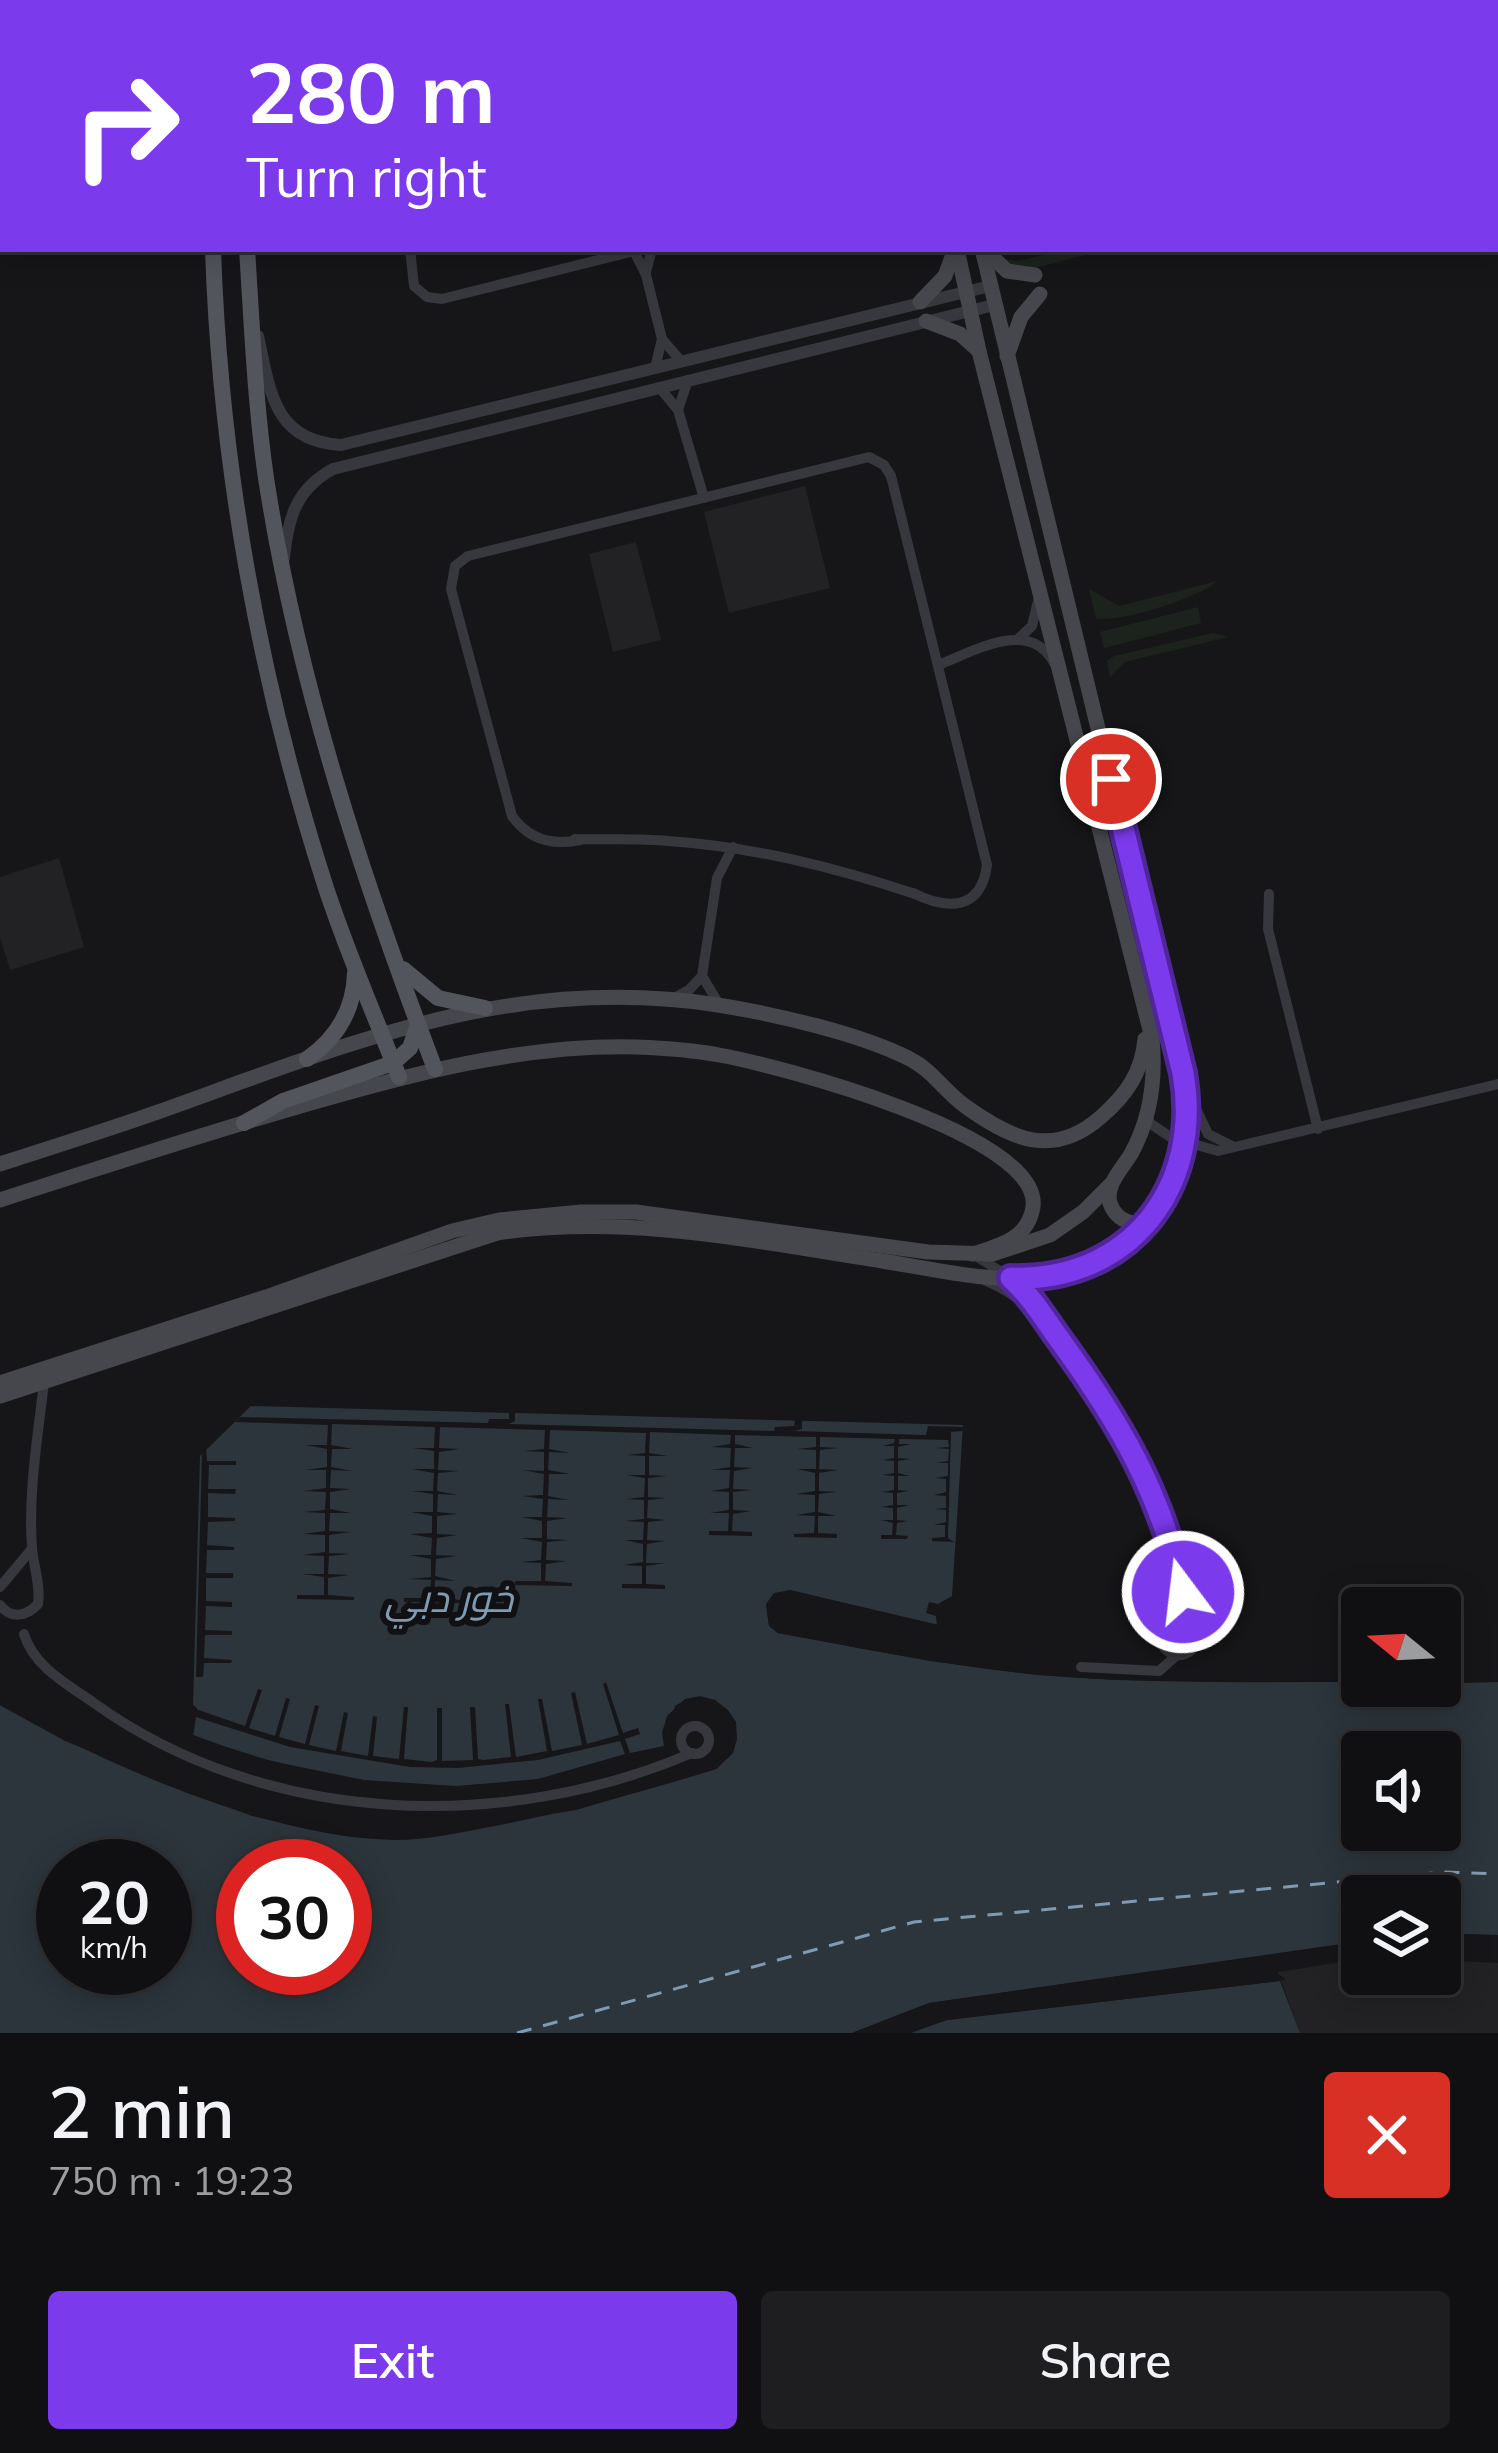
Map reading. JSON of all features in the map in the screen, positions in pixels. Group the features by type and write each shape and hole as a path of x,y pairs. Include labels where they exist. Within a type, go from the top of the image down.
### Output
{"main road":[{"path":"213,252 224,404 252,591 304,815 396,1070"},
{"path":"247,252 260,435 315,705 356,847 435,1069"},
{"path":"920,302 945,276 955,252"},
{"path":"0,1396 452,1231 515,1218 636,1212 973,1254 1013,1250 1050,1234 1083,1212 1113,1182 1146,1116 1154,1060 1146,1012 957,252"},
{"path":"0,1383 40,1379 469,1240 511,1231 582,1225 663,1228 1011,1278 1042,1277 1084,1267 1120,1248 1151,1218 1171,1186 1184,1143 1183,1073 984,252"},
{"path":"986,252 1007,271 1035,274"},
{"path":"1007,359 1021,317 1040,293"},
{"path":"926,321 960,334 979,351"},
{"path":"396,960 412,980 438,998 485,1008"},
{"path":"307,1059 328,1042 344,1019 355,966"},
{"path":"0,1164 418,1023 485,1008 588,995 671,999 803,1024 909,1059 930,1072 964,1106 1020,1138 1063,1141 1084,1130 1128,1090 1144,1056 1146,1012"},
{"path":"396,1070 418,1023"},
{"path":"0,1200 244,1123 283,1101 396,1070 593,1048 676,1049 773,1067 869,1096 1005,1159 1024,1174 1033,1197 1029,1222 1012,1240 973,1254"},
{"path":"1113,1182 1109,1199 1118,1216 1134,1223 1151,1218"}],"street":[{"path":"410,252 414,286 427,297 442,299 630,252"},
{"path":"639,252 662,339 681,361"},
{"path":"646,275 651,252"},
{"path":"250,296 268,385 279,413 300,434 326,444 355,443 990,286"},
{"path":"284,559 294,504 333,469 994,304"},
{"path":"655,368 662,339"},
{"path":"678,410 688,380"},
{"path":"659,387 678,410 704,498"},
{"path":"847,464 874,464 892,487 987,865 984,881 974,895 950,905 818,864 669,841 580,840 536,832 522,822 508,800 450,580 455,566 468,556 704,498 847,464"},
{"path":"688,502 694,474"},
{"path":"938,665 962,653 1019,638 1032,626 1039,609 1032,557"},
{"path":"1019,638 1036,642 1049,653 1067,694"},
{"path":"932,645 962,653"},
{"path":"716,846 717,878 702,976 721,1006"},
{"path":"717,878 734,848"},
{"path":"1269,894 1268,929 1318,1129"},
{"path":"671,999 702,976"},
{"path":"1183,1073 1208,1134 1241,1148"},
{"path":"1146,1116 1162,1132 1184,1143 1218,1151 1498,1084"},
{"path":"973,1254 1011,1278 1033,1299 1096,1388 1139,1462 1200,1636 1190,1653 1176,1656 1162,1648"},
{"path":"948,1270 1014,1295 1061,1342"},
{"path":"24,1634 40,1592 32,1550 40,1379"},
{"path":"0,1587 32,1550"},
{"path":"1139,1670 1158,1659 1160,1628 1183,1592"},
{"path":"0,1605 16,1615 39,1662 138,1732 226,1771 348,1802 435,1807 567,1793 640,1774 692,1753 707,1746 704,1730 687,1728 669,1760"},
{"path":"16,1615 31,1612"},
{"path":"1081,1667 1166,1670 1176,1656"},
{"path":"681,1742 692,1753"}],"shaded area":[{"path":"992,252 1017,261 1057,252 1097,252 1027,270 1019,270"},
{"path":"805,486 830,588 729,613 704,512"},
{"path":"636,542 661,640 613,652 589,554"},
{"path":"1217,581 1178,601 1107,619 1096,618 1089,589 1119,606"},
{"path":"1198,607 1201,623 1104,648 1100,632"},
{"path":"1213,633 1228,637 1125,662 1110,677 1107,661 1114,656"},
{"path":"59,858 84,947 10,970 0,937 0,877"},
{"path":"1461,1961 1498,1963 1498,2033 1300,2033 1278,1972 1341,1962 1341,1995 1461,1995"}],"water":[{"name":"خور دبي","path":"251,1406 963,1425 952,1596 938,1604 929,1602 926,1613 936,1616 939,1625 790,1590 766,1604 769,1626 778,1633 876,1651 1041,1675 1341,1682 1341,1707 1461,1707 1461,1683 1498,1682 1498,1935 1461,1934 1461,1875 1341,1875 1341,1944 929,2003 852,2033 0,2033 0,1705 139,1774 244,1813 347,1836 395,1840 523,1820 716,1769 733,1753 736,1722 708,1699 693,1698 675,1706 665,1746 539,1779 495,1785 407,1785 276,1762 193,1735 197,1708 193,1705 200,1456"},
{"path":"1280,1981 1300,2033 911,2033 947,2020"}],"pier":[{"path":"509,1413 515,1413 515,1421 509,1424 774,1431 802,1420 802,1429 794,1431 926,1435 928,1426 963,1427 963,1431 951,1432 948,1538 954,1542 932,1541 945,1537 945,1525 934,1525 946,1522 946,1510 935,1509 946,1508 946,1496 934,1495 946,1492 946,1479 935,1478 948,1476 948,1463 936,1463 948,1461 949,1449 936,1448 949,1447 948,1440 899,1439 899,1444 911,1444 898,1447 898,1458 910,1459 898,1461 898,1473 910,1476 898,1476 898,1490 909,1491 897,1493 897,1505 909,1505 897,1508 897,1520 908,1521 897,1523 896,1535 908,1536 881,1539 881,1535 892,1535 893,1523 881,1520 893,1520 893,1508 881,1507 893,1505 893,1493 882,1492 894,1490 894,1476 882,1475 894,1473 894,1461 883,1460 894,1458 894,1446 883,1446 895,1439 820,1437 820,1447 838,1448 820,1450 819,1469 838,1470 819,1473 819,1491 837,1492 819,1494 818,1512 837,1516 818,1516 818,1533 837,1534 837,1538 794,1537 814,1533 815,1516 796,1515 815,1512 815,1495 796,1494 815,1491 815,1473 797,1469 816,1469 816,1450 797,1449 816,1447 816,1437 735,1435 735,1444 753,1448 735,1448 734,1467 752,1468 734,1471 733,1489 752,1490 733,1492 733,1510 751,1511 733,1514 732,1531 752,1532 752,1536 709,1535 709,1531 728,1531 729,1513 710,1513 729,1510 729,1492 711,1491 729,1488 730,1470 711,1470 730,1467 731,1448 712,1447 730,1444 731,1435 650,1432 649,1453 668,1456 649,1456 649,1475 667,1476 648,1478 648,1497 666,1498 648,1500 647,1518 666,1520 648,1522 647,1540 665,1541 647,1544 646,1563 665,1563 646,1566 646,1584 665,1585 665,1589 622,1588 622,1584 642,1584 642,1566 624,1565 643,1562 643,1544 625,1540 643,1540 644,1522 625,1521 644,1519 644,1500 626,1499 644,1497 645,1478 626,1475 645,1475 645,1456 627,1455 645,1453 646,1433 550,1430 549,1449 570,1453 549,1452 548,1470 570,1474 549,1474 548,1496 569,1500 548,1499 547,1517 568,1518 547,1521 547,1539 568,1540 547,1542 546,1560 567,1561 546,1564 545,1581 572,1586 515,1585 515,1581 541,1581 541,1563 520,1562 541,1560 542,1542 521,1538 542,1538 542,1521 522,1517 542,1517 543,1499 522,1496 543,1495 544,1474 523,1470 544,1471 544,1452 524,1451 544,1449 545,1430 440,1427 439,1448 460,1449 439,1452 438,1470 459,1471 438,1473 437,1491 458,1495 438,1494 437,1512 458,1514 437,1516 437,1534 457,1535 437,1538 436,1555 457,1556 436,1559 435,1576 456,1581 435,1580 435,1598 461,1600 404,1602 404,1598 430,1598 431,1580 409,1579 431,1577 431,1559 410,1555 431,1555 432,1538 410,1534 432,1533 432,1516 411,1512 433,1512 433,1494 412,1491 433,1491 434,1473 412,1469 434,1469 434,1451 413,1448 434,1448 435,1427 332,1424 331,1445 353,1449 332,1449 331,1467 352,1471 331,1470 330,1488 351,1489 330,1492 330,1509 351,1513 330,1513 329,1531 350,1532 329,1535 329,1553 350,1554 329,1556 328,1574 349,1575 328,1578 328,1595 354,1600 297,1599 297,1595 324,1595 324,1577 302,1574 324,1574 324,1556 303,1555 325,1552 325,1535 303,1534 325,1531 325,1513 304,1512 325,1510 326,1492 304,1491 326,1488 326,1470 305,1470 327,1467 327,1449 306,1445 327,1445 328,1425 235,1422 240,1417 488,1423 489,1419 509,1419"},
{"path":"206,1449 207,1461 236,1461 236,1465 209,1465 208,1489 236,1489 235,1494 208,1493 208,1517 235,1521 208,1522 207,1545 234,1550 207,1550 206,1573 233,1573 233,1578 206,1578 206,1601 232,1602 232,1607 206,1606 205,1630 232,1631 232,1635 205,1635 204,1658 232,1660 204,1663 203,1677 196,1677 202,1454"},
{"path":"790,1590 937,1627 936,1616 944,1618 945,1626 936,1632 790,1596 772,1606 774,1622 781,1627 956,1661 1146,1679 1341,1676 1341,1682 1114,1680 1037,1675 930,1661 778,1633 769,1626 766,1604 774,1593"},
{"path":"606,1682 623,1733 638,1728 640,1734 625,1739 630,1753 664,1746 667,1716 685,1699 700,1696 715,1700 736,1722 733,1753 716,1769 576,1810 396,1840 323,1832 252,1816 65,1741 0,1705 2,1700 67,1736 253,1810 323,1826 396,1834 574,1804 713,1764 728,1750 730,1724 712,1705 688,1704 673,1719 668,1733 671,1748 663,1753 536,1784 423,1790 331,1781 251,1762 191,1739 187,1706 245,1726 258,1689 262,1690 249,1728 275,1736 286,1698 290,1699 279,1737 305,1744 315,1705 319,1706 309,1745 336,1751 344,1712 348,1713 341,1751 368,1756 373,1716 377,1717 373,1756 399,1759 404,1707 408,1707 404,1759 432,1762 437,1760 437,1708 442,1708 442,1761 473,1760 470,1707 475,1707 478,1759 484,1760 511,1757 505,1704 509,1704 516,1757 547,1751 538,1699 542,1699 552,1751 582,1745 571,1693 575,1692 587,1744 619,1735","holes":["196,1717 290,1747 410,1767 458,1768 538,1760 620,1741 625,1754 538,1779 456,1786 364,1780 252,1757 193,1735"]},
{"path":"1341,1945 1341,1950 930,2009 869,2033 852,2033 929,2003"},
{"path":"1280,1975 1286,1980 947,2020 905,2033 946,2014"}],"ferry route":[{"path":"517,2033 914,1922 1444,1872 1498,1874"}],"route":[{"path":"1111,779 1183,1073 1184,1143 1165,1198 1130,1240 1072,1272 1011,1278 1039,1307 1126,1436 1161,1514 1183,1592"}]}
